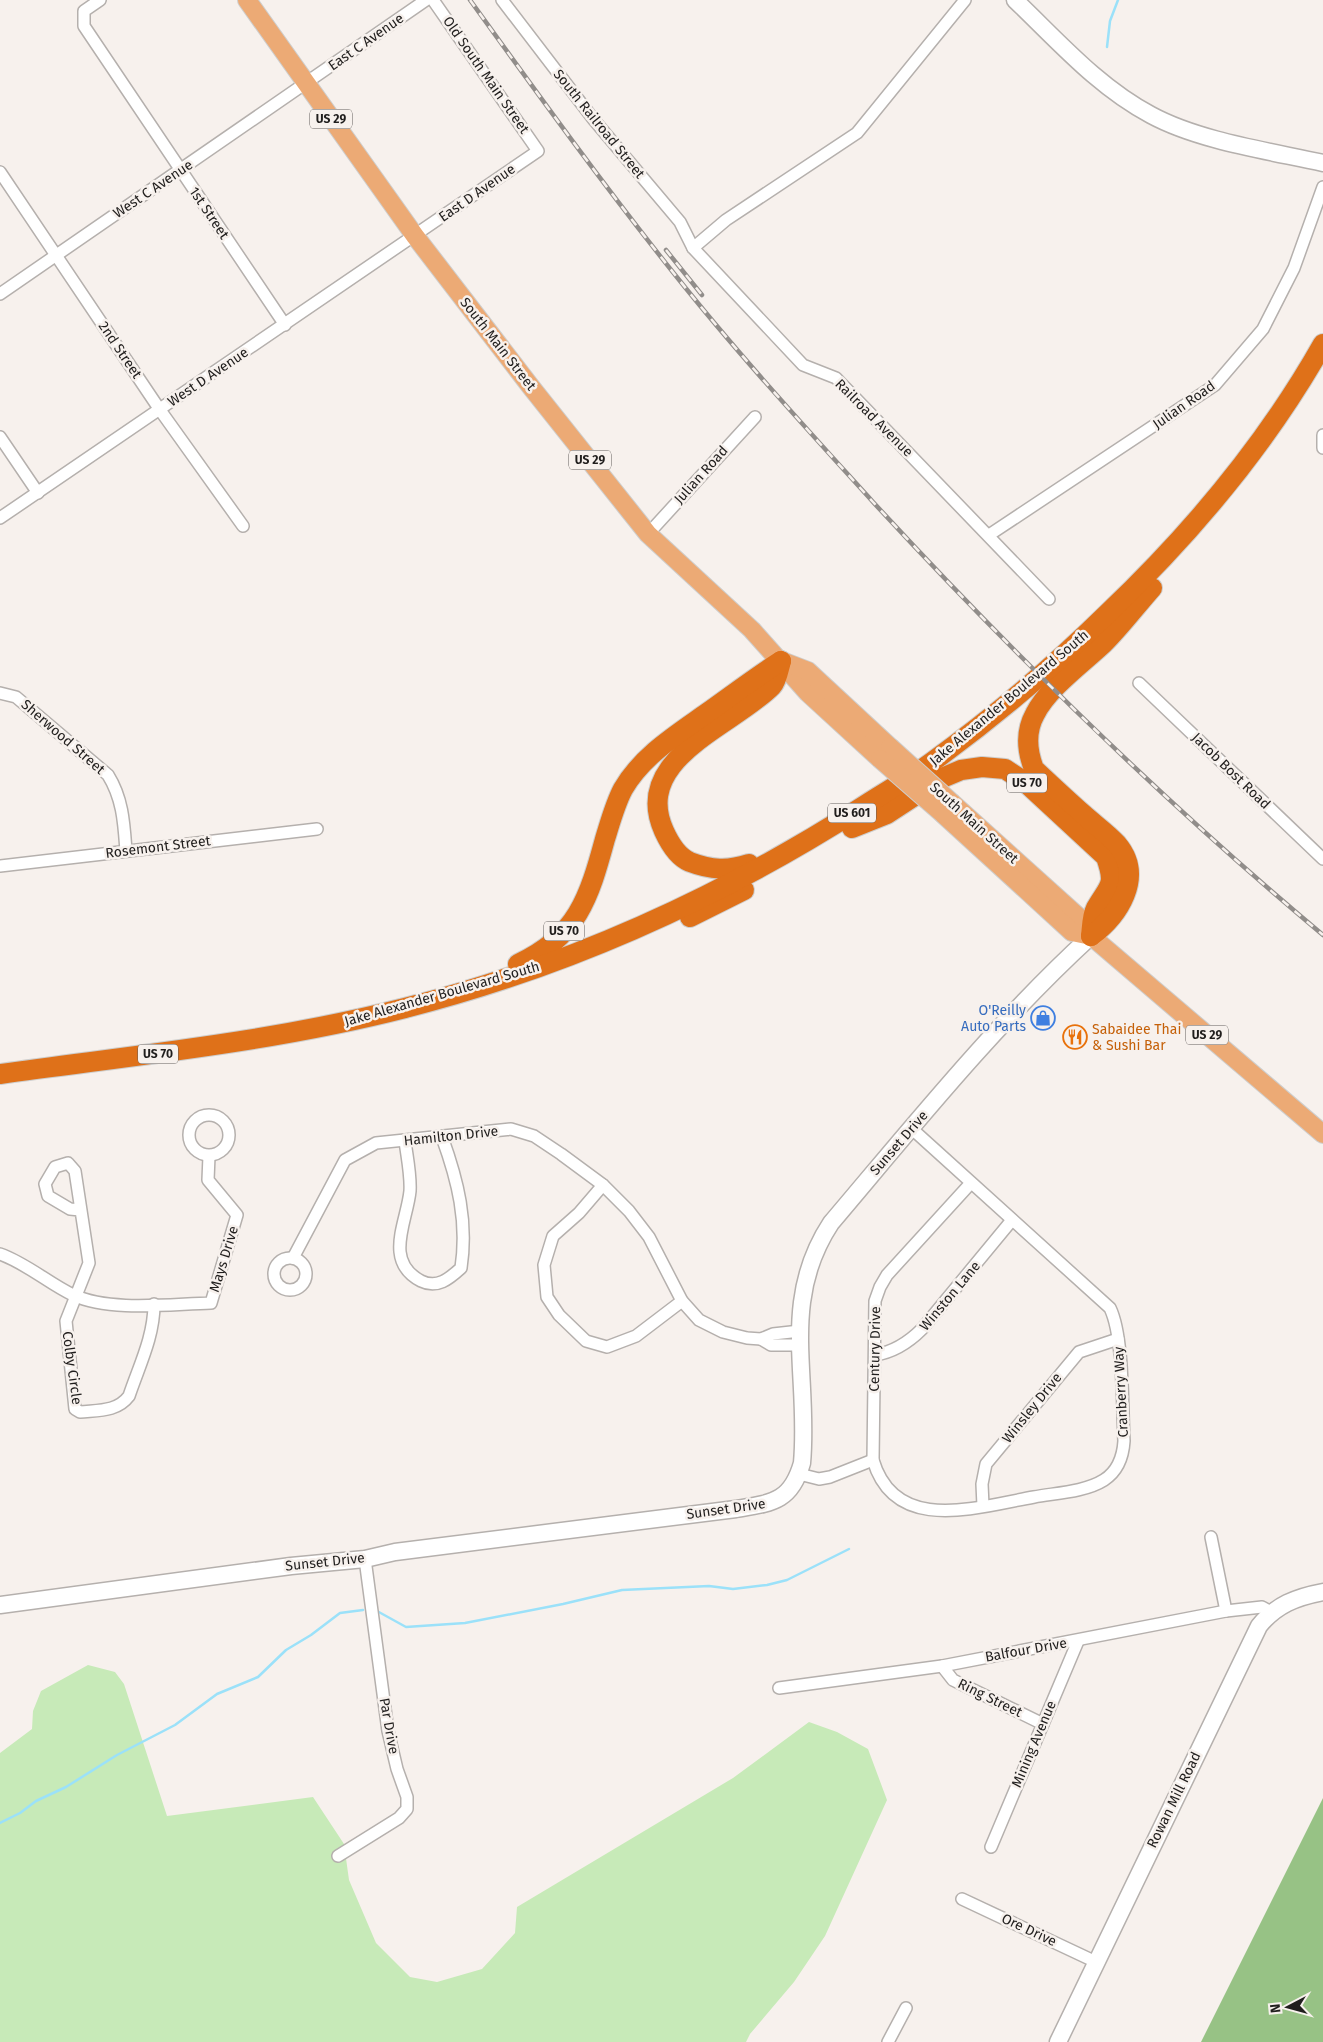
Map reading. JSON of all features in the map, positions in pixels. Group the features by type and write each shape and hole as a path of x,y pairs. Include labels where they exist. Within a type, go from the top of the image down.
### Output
{"highway":[{"name":"Jake Alexander Boulevard South","path":"849,823 931,764 1000,709 1072,649 1136,586 1200,519 1241,467 1279,415 1323,344"},
{"name":"Jake Alexander Boulevard South","path":"227,1044 336,1025 408,1008 546,964 676,910 784,854 849,823 985,736 1103,636 1190,549 1242,488 1295,414 1323,369"},
{"path":"1091,936 1106,925 1124,900 1127,888 1126,865 1118,845 1034,769 1028,754 1028,733 1034,715 1042,702 1106,641 1152,588"},
{"path":"782,661 773,685 672,761 662,781 656,803 660,823 668,842 685,860 704,867 726,870 748,865 849,823"},
{"name":"US 70","path":"0,1074 227,1044 267,1032 355,1013 420,996 502,972 550,946 580,911 593,883 608,829 623,790 638,769 657,749 782,661"},
{"name":"US 70","path":"0,1087 280,1049 362,1032 429,1015 510,990 602,956 718,904 849,823 886,814 942,778 961,770 982,767 1005,769 1025,782 1106,857 1111,872 1110,889 1095,910 1091,936"}],"main road":[{"name":"South Main Street","path":"247,0 415,236 531,387 648,534 752,630 782,661 808,671 885,753 948,809 1083,921 1091,936 1323,1134"}],"street":[{"name":"1st Street","path":"100,0 84,11 84,26 285,325"},
{"name":"East C Avenue","path":"306,84 426,0"},
{"name":"Old South Main Street","path":"433,0 538,151"},
{"name":"South Railroad Street","path":"502,0 594,120 680,222 693,248"},
{"path":"693,248 726,220 857,133 965,0"},
{"path":"1015,0 1103,84 1151,115 1201,134 1323,163"},
{"name":"West C Avenue","path":"0,294 306,84"},
{"name":"East D Avenue","path":"415,236 538,151"},
{"name":"2nd Street","path":"0,172 160,410 243,526"},
{"name":"Julian Road","path":"989,535 1215,385 1262,329 1294,268 1323,187"},
{"name":"West D Avenue","path":"0,518 415,236"},
{"name":"Railroad Avenue","path":"693,248 803,365 836,378 1049,599"},
{"name":"Julian Road","path":"648,534 755,417"},
{"path":"1323,436 1323,448"},
{"path":"0,437 38,493"},
{"name":"Jacob Bost Road","path":"1139,683 1323,859"},
{"name":"Sherwood Street","path":"0,693 16,697 108,776 117,789 122,805 126,851"},
{"name":"Rosemont Street","path":"0,866 317,829"},
{"name":"Sunset Drive","path":"0,1605 282,1567 365,1559 395,1552 765,1504 785,1494 799,1474 803,1443 800,1338 803,1289 812,1257 820,1240 831,1223 911,1128 1056,968 1091,936"},
{"name":"Cranberry Way","path":"873,1460 880,1480 892,1494 910,1505 932,1510 983,1506 1088,1486 1104,1480 1116,1468 1123,1452 1118,1339 1116,1320 1110,1308 1060,1261 970,1184 911,1128"},
{"name":"Hamilton Drive","path":"293,1258 345,1160 376,1144 511,1129 534,1136 603,1185 634,1216 649,1237 682,1301 699,1320 735,1335 761,1339 773,1334 800,1338"},
{"path":"405,1141 410,1190 399,1238 402,1259 410,1275 427,1284 445,1282 461,1268 464,1245 462,1202 442,1137"},
{"name":"Mays Drive","path":"154,1304 210,1303 238,1215 208,1180 209,1156"},
{"name":"Century Drive","path":"873,1460 875,1301 887,1275 970,1184"},
{"path":"603,1185 579,1213 553,1236 544,1265 547,1297 559,1315 586,1341 607,1346 636,1336 682,1301"},
{"path":"76,1296 89,1263 80,1210"},
{"name":"Winston Lane","path":"875,1355 886,1353 909,1342 922,1330 1012,1220"},
{"path":"0,1254 19,1262 45,1280 76,1296 112,1304 154,1304"},
{"name":"Colby Circle","path":"76,1296 66,1321 76,1408 80,1412 116,1408 128,1396 150,1339 154,1319 154,1304"},
{"name":"Winsley Drive","path":"983,1506 982,1484 986,1464 1079,1352 1118,1339"},
{"path":"799,1474 819,1479 830,1477 873,1460"},
{"path":"1211,1536 1226,1611"},
{"name":"Par Drive","path":"338,1856 399,1818 406,1810 407,1797 396,1769 388,1731 365,1559"},
{"name":"Rowan Mill Road","path":"1058,2042 1253,1637 1271,1612 1296,1599 1323,1592"},
{"name":"Balfour Drive","path":"779,1688 942,1666 1226,1611 1262,1608 1271,1612"},
{"name":"Mining Avenue","path":"991,1847 1078,1641"},
{"name":"Ring Street","path":"942,1666 953,1680 1043,1724"},
{"name":"Ore Drive","path":"962,1899 1096,1962"},
{"path":"888,2042 906,2008"}],"green space":[{"path":"88,1665 115,1672 124,1684 167,1816 313,1797 344,1844 349,1880 376,1943 410,1977 437,1982 482,1969 515,1933 517,1907 733,1778 809,1722 837,1732 868,1749 887,1800 825,1936 794,1982 750,2034 746,2042 0,2042 0,1753 32,1729 33,1711 41,1691"},
{"path":"1323,1798 1323,2042 1201,2042"}],"waterway":[{"path":"1107,47 1110,21 1118,0"},
{"path":"377,1611 406,1627 465,1623 563,1604 622,1590 709,1586 733,1589 767,1585 787,1580 849,1549"},
{"path":"0,1823 20,1813 36,1801 66,1787 117,1755 175,1725 217,1694 258,1677 286,1650 311,1635 340,1613 363,1610"}],"railway":[{"path":"470,0 597,174 676,276 748,362 873,502 980,615 1091,726 1205,832 1323,935"},
{"path":"666,250 702,295"}],"place":[{"name":"O'Reilly Auto Parts","path":"1043,1018"},
{"name":"Sabaidee Thai & Sushi Bar","path":"1075,1037"}]}
